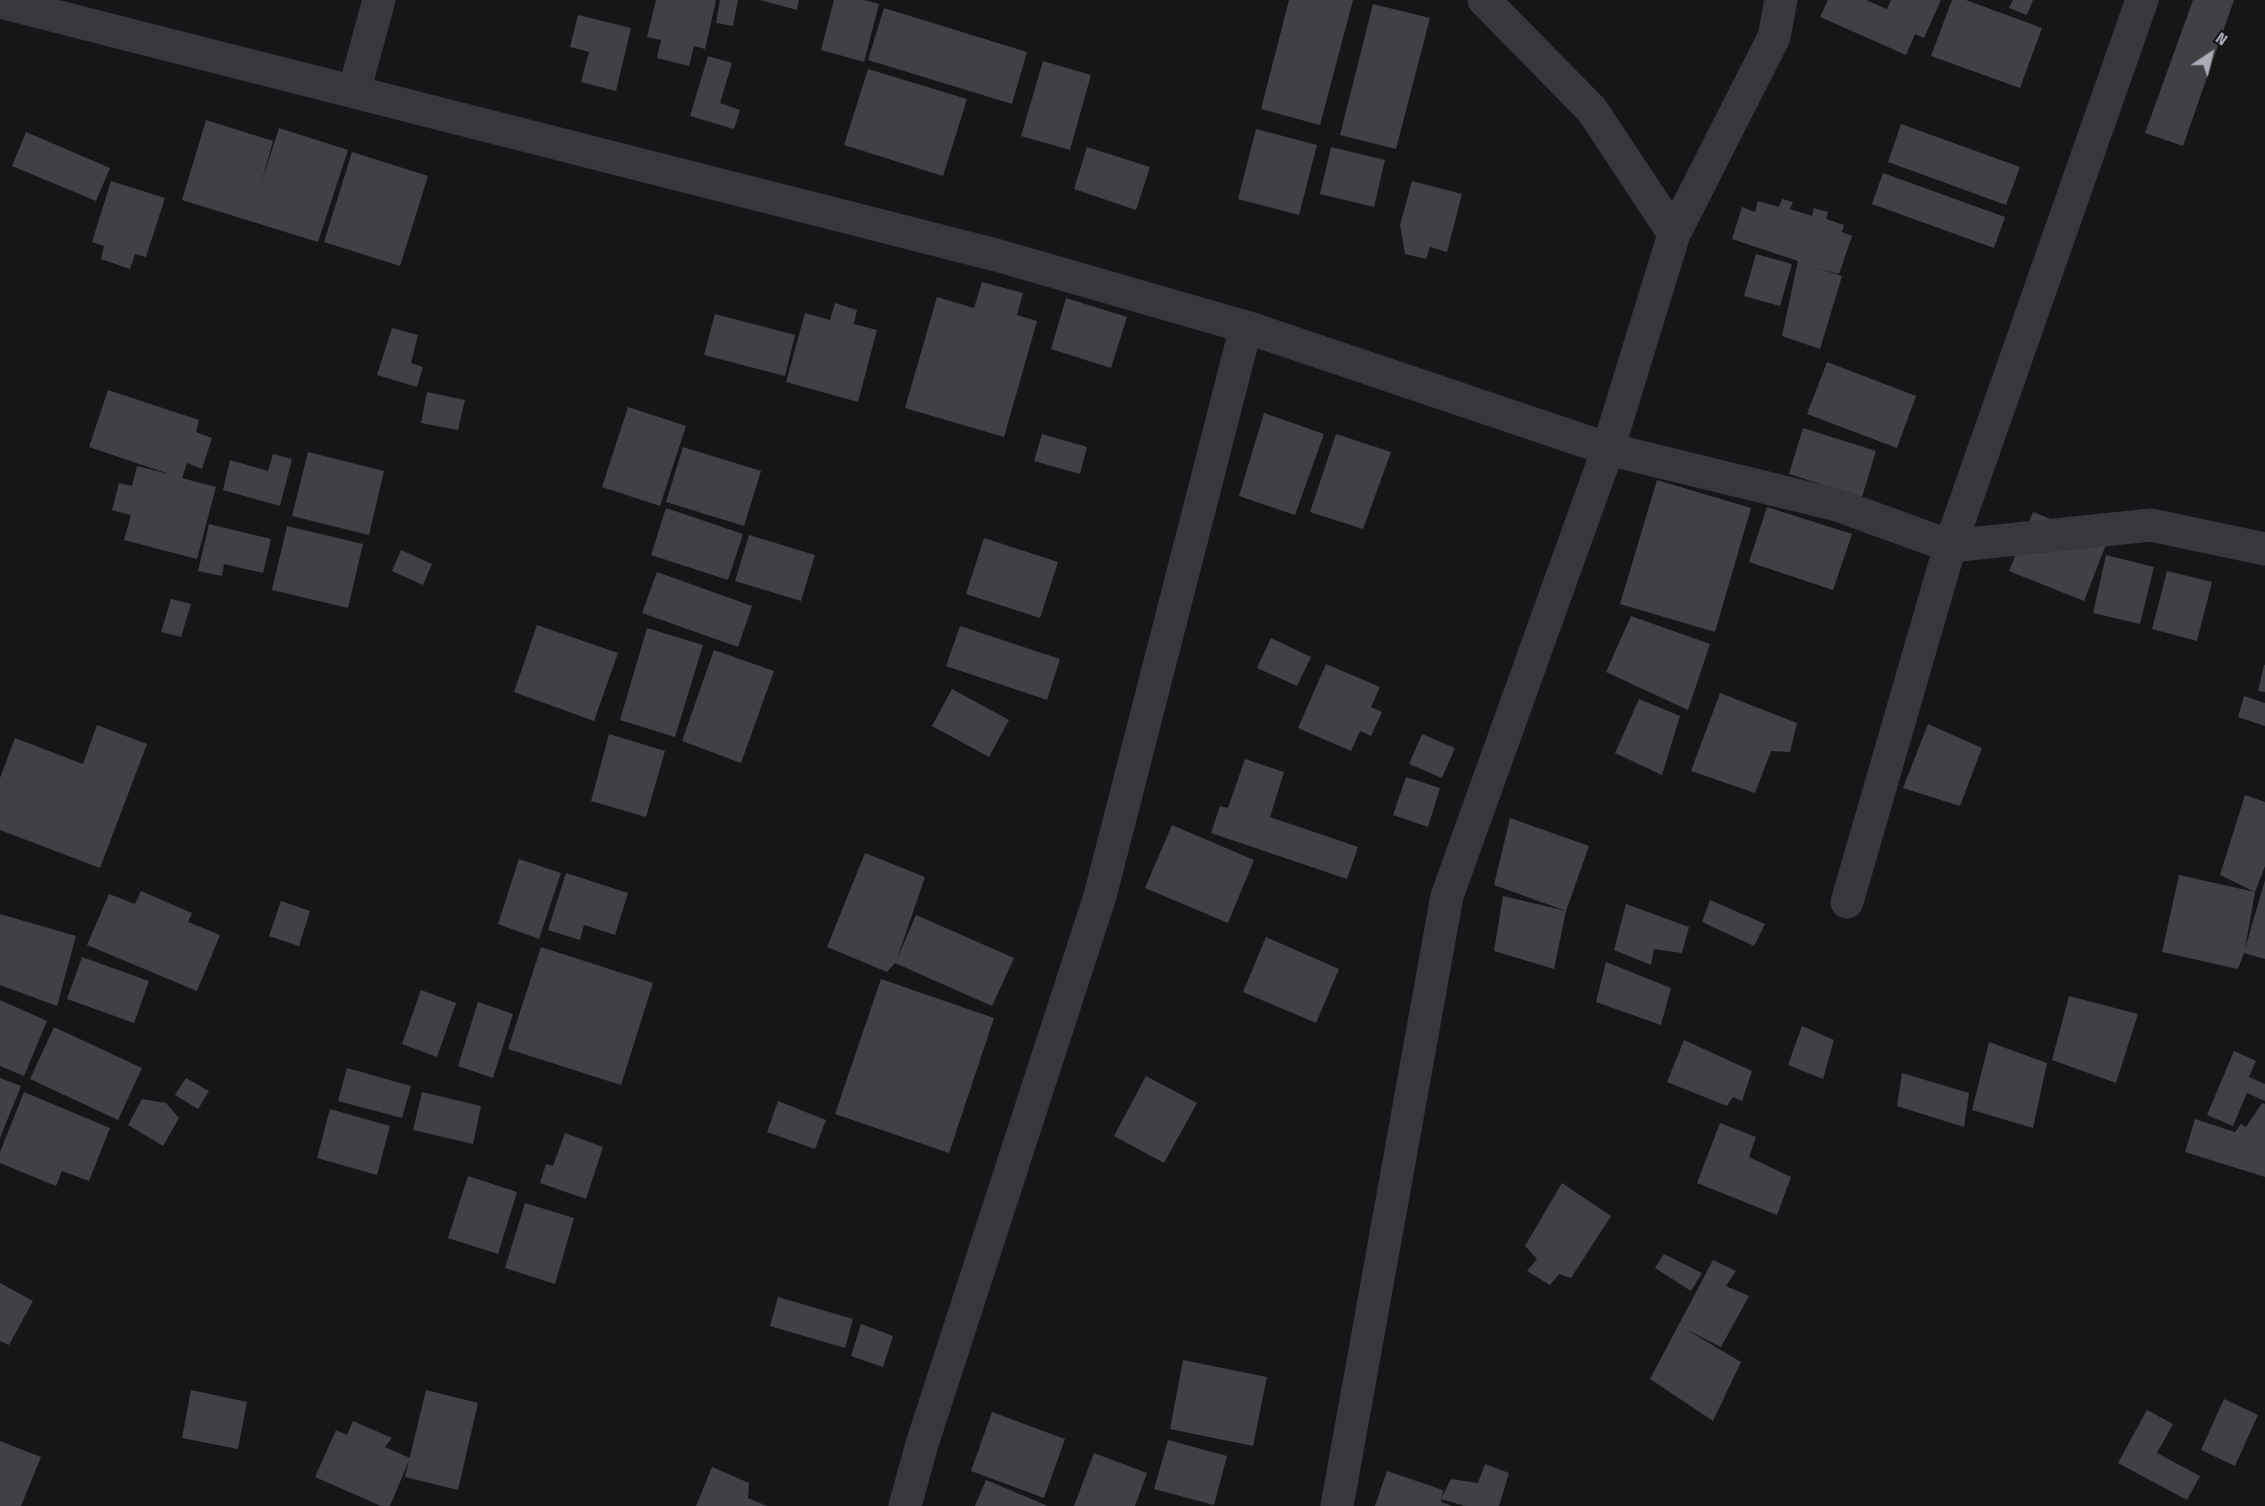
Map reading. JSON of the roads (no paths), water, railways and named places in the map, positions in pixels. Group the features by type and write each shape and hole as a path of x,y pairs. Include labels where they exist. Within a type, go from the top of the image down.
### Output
{"street":[{"path":"354,92 379,0"},
{"path":"1484,0 1592,110 1674,234"},
{"path":"1337,1506 1447,896 1608,449 1674,234 1774,37 1781,0"},
{"path":"1847,902 1950,546 2142,0"},
{"path":"0,2 996,255 1246,327 1608,449 1837,505 1950,546 2151,525 2265,549"},
{"path":"905,1506 926,1432 1100,896 1246,327"}]}
